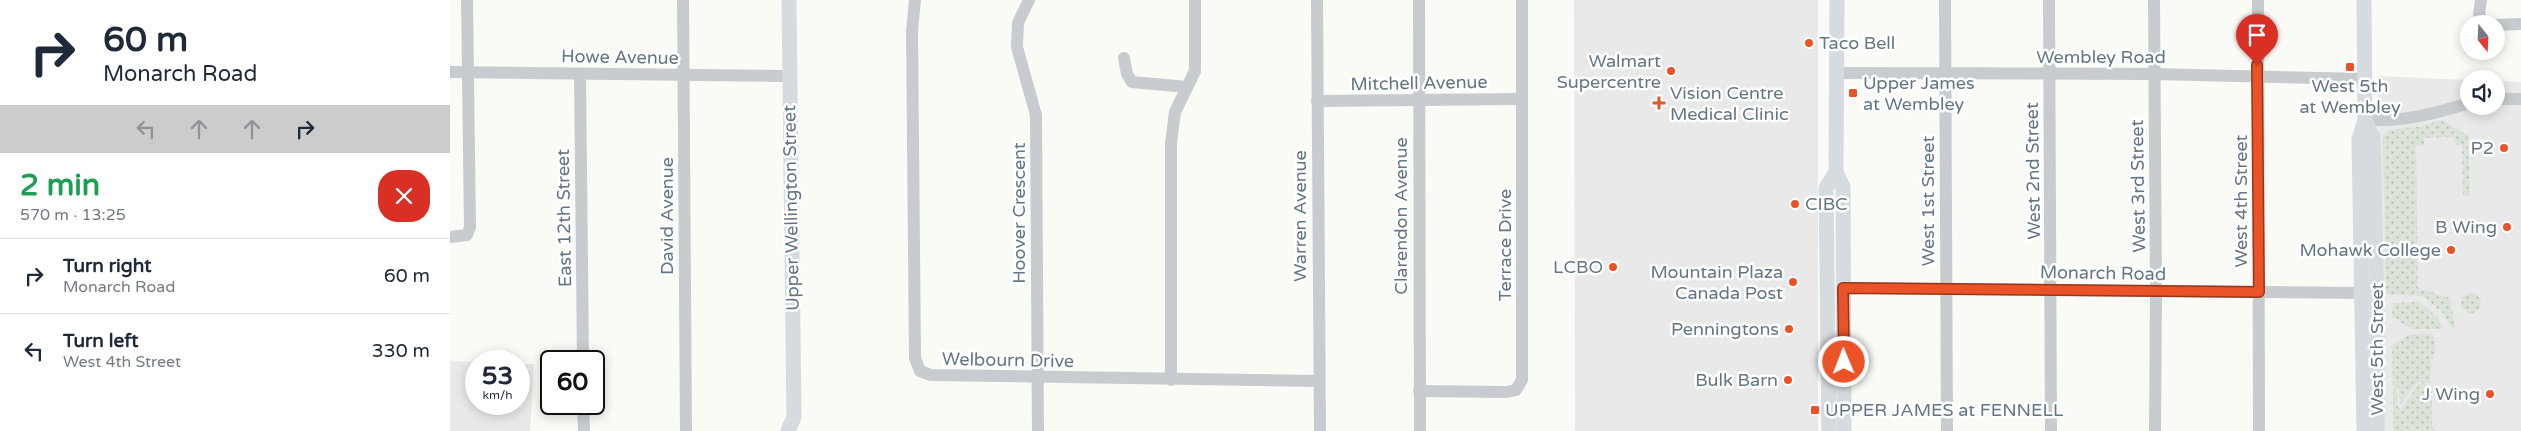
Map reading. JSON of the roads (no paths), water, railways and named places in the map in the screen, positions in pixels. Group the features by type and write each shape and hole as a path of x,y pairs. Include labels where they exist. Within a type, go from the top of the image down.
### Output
{"main road":[{"name":"Upper Wellington Street","path":"788,431 794,417 789,0"},
{"path":"1837,0 1836,172 1843,187 1844,431"},
{"name":"West 5th Street","path":"2364,0 2365,120 2360,140 2364,431"},
{"name":"West 5th Street","path":"2365,120 2373,137 2377,300 2377,431"},
{"path":"1829,431 1826,188 1836,172"},
{"name":"Upper Wellington Street","path":"794,417 801,431"}],"street":[{"path":"450,237 467,235 470,227 468,0"},
{"name":"David Avenue","path":"682,0 686,431"},
{"name":"Welbourn Drive","path":"915,0 912,41 916,364 920,371 931,375 1037,378 1318,381"},
{"name":"Hoover Crescent","path":"1029,0 1018,24 1017,46 1036,115 1038,431"},
{"path":"1171,380 1171,143 1175,112 1195,70 1195,0"},
{"name":"Warren Avenue","path":"1317,0 1318,381 1320,431"},
{"name":"Clarendon Avenue","path":"1419,0 1420,431"},
{"name":"Terrace Drive","path":"1419,391 1507,392 1516,390 1522,380 1522,0"},
{"name":"West 1st Street","path":"1945,0 1947,431"},
{"name":"West 2nd Street","path":"2049,0 2052,290 2051,431"},
{"name":"West 3rd Street","path":"2154,0 2155,431"},
{"name":"West 4th Street","path":"2258,0 2259,431"},
{"path":"2479,15 2481,0"},
{"path":"2505,25 2521,24"},
{"path":"1124,58 1127,74 1132,82 1187,87"},
{"name":"Howe Avenue","path":"450,72 790,76"},
{"name":"Wembley Road","path":"1836,73 2154,74 2365,79"},
{"name":"East 12th Street","path":"580,74 583,350"},
{"name":"Mitchell Avenue","path":"1317,101 1521,99"},
{"path":"2505,99 2521,99"},
{"path":"2365,120 2383,121 2418,118 2460,106"},
{"name":"Monarch Road","path":"1843,288 2362,293"},
{"path":"584,415 584,431"}],"place":[{"name":"Taco Bell","path":"1809,43"},
{"name":"West 5th at Wembley","path":"2350,67"},
{"name":"Walmart Supercentre","path":"1671,71"},
{"name":"Upper James at Wembley","path":"1853,93"},
{"name":"Vision Centre Medical Clinic","path":"1659,103"},
{"name":"P2","path":"2504,148"},
{"name":"CIBC","path":"1795,204"},
{"name":"B Wing","path":"2507,227"},
{"name":"Mohawk College","path":"2451,250"},
{"name":"LCBO","path":"1613,267"},
{"name":"Mountain Plaza Canada Post","path":"1793,282"},
{"name":"Penningtons","path":"1789,329"},
{"name":"Bulk Barn","path":"1788,380"},
{"name":"J Wing","path":"2490,394"},
{"name":"UPPER JAMES at FENNELL","path":"1815,410"}]}
